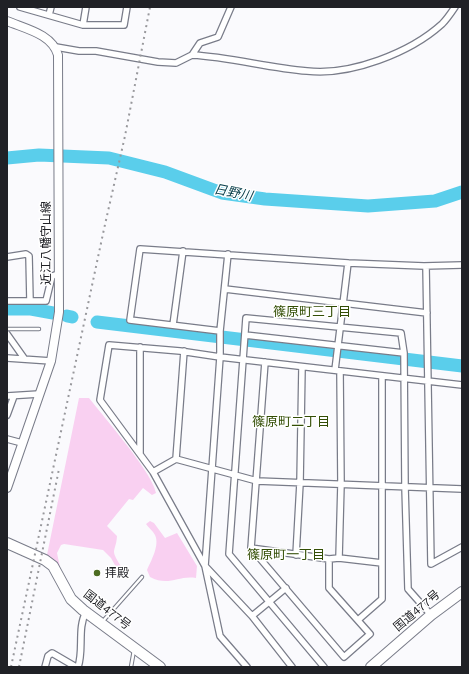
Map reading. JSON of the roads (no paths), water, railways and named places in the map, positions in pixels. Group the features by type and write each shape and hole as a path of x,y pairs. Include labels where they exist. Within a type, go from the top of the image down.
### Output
{"highway":[{"name":"国道477号","path":"7,543 45,560 53,566 71,599 86,612 160,667"},
{"name":"国道477号","path":"371,667 431,614 462,592"}],"main road":[{"path":"7,21 40,34 56,46"},
{"name":"近江八幡守山線","path":"7,488 51,361 59,312 58,55 56,46"}],"street":[{"path":"20,7 83,25 124,25 127,7"},
{"path":"49,15 51,7"},
{"path":"83,25 86,7"},
{"path":"192,55 200,43 218,37 230,7"},
{"path":"56,46 79,51 96,51 158,62 176,63 192,55 211,56 308,72 344,69 368,64 417,43 443,23 455,7"},
{"path":"220,335 173,325 130,320 140,249 348,263 426,266 462,265"},
{"path":"173,325 183,251"},
{"path":"7,257 26,254 29,256 30,301"},
{"path":"228,254 220,335 220,357 205,566 220,636 247,667"},
{"path":"339,558 341,484 337,371 348,263"},
{"path":"426,266 431,564 462,547"},
{"path":"7,301 46,301 52,276 58,274"},
{"path":"225,288 427,313"},
{"path":"324,667 229,554 246,318 401,333 404,357 404,487 408,589 431,614"},
{"path":"7,334 24,358"},
{"path":"245,339 404,357"},
{"path":"292,667 252,616 205,566 153,472 100,400 109,344 184,351 244,360 462,385"},
{"path":"140,347 140,453"},
{"path":"176,459 184,351"},
{"path":"7,358 51,361"},
{"path":"265,362 251,548 344,657 370,634 329,588 329,559"},
{"path":"296,555 300,483 302,367"},
{"path":"358,620 382,599 382,376"},
{"path":"7,396 39,394"},
{"path":"7,415 14,396"},
{"path":"7,439 22,443"},
{"path":"153,472 176,459 256,481 462,489"},
{"path":"251,548 329,559 339,558 382,563"},
{"path":"252,616 286,588"},
{"path":"45,667 48,656 52,653 77,667 81,658 83,624 86,612"}],"lane":[{"path":"7,329 39,329"},
{"path":"102,623 142,577"},
{"path":"131,667 134,648"}],"waterway":[{"name":"日野川","path":"7,158 39,155 109,158 165,172 222,193 265,199 368,206 435,201 462,192"},
{"path":"7,309 31,309 53,313"},
{"path":"67,316 72,317"},
{"path":"97,322 462,366"}],"railway":[{"path":"11,667 125,136 150,7"},
{"path":"19,667 59,469"}],"place":[{"name":"拝殿","path":"97,573"}],"district":[{"name":"篠原町三丁目","path":"312,312"},
{"name":"篠原町二丁目","path":"291,422"},
{"name":"篠原町一丁目","path":"286,555"}]}
